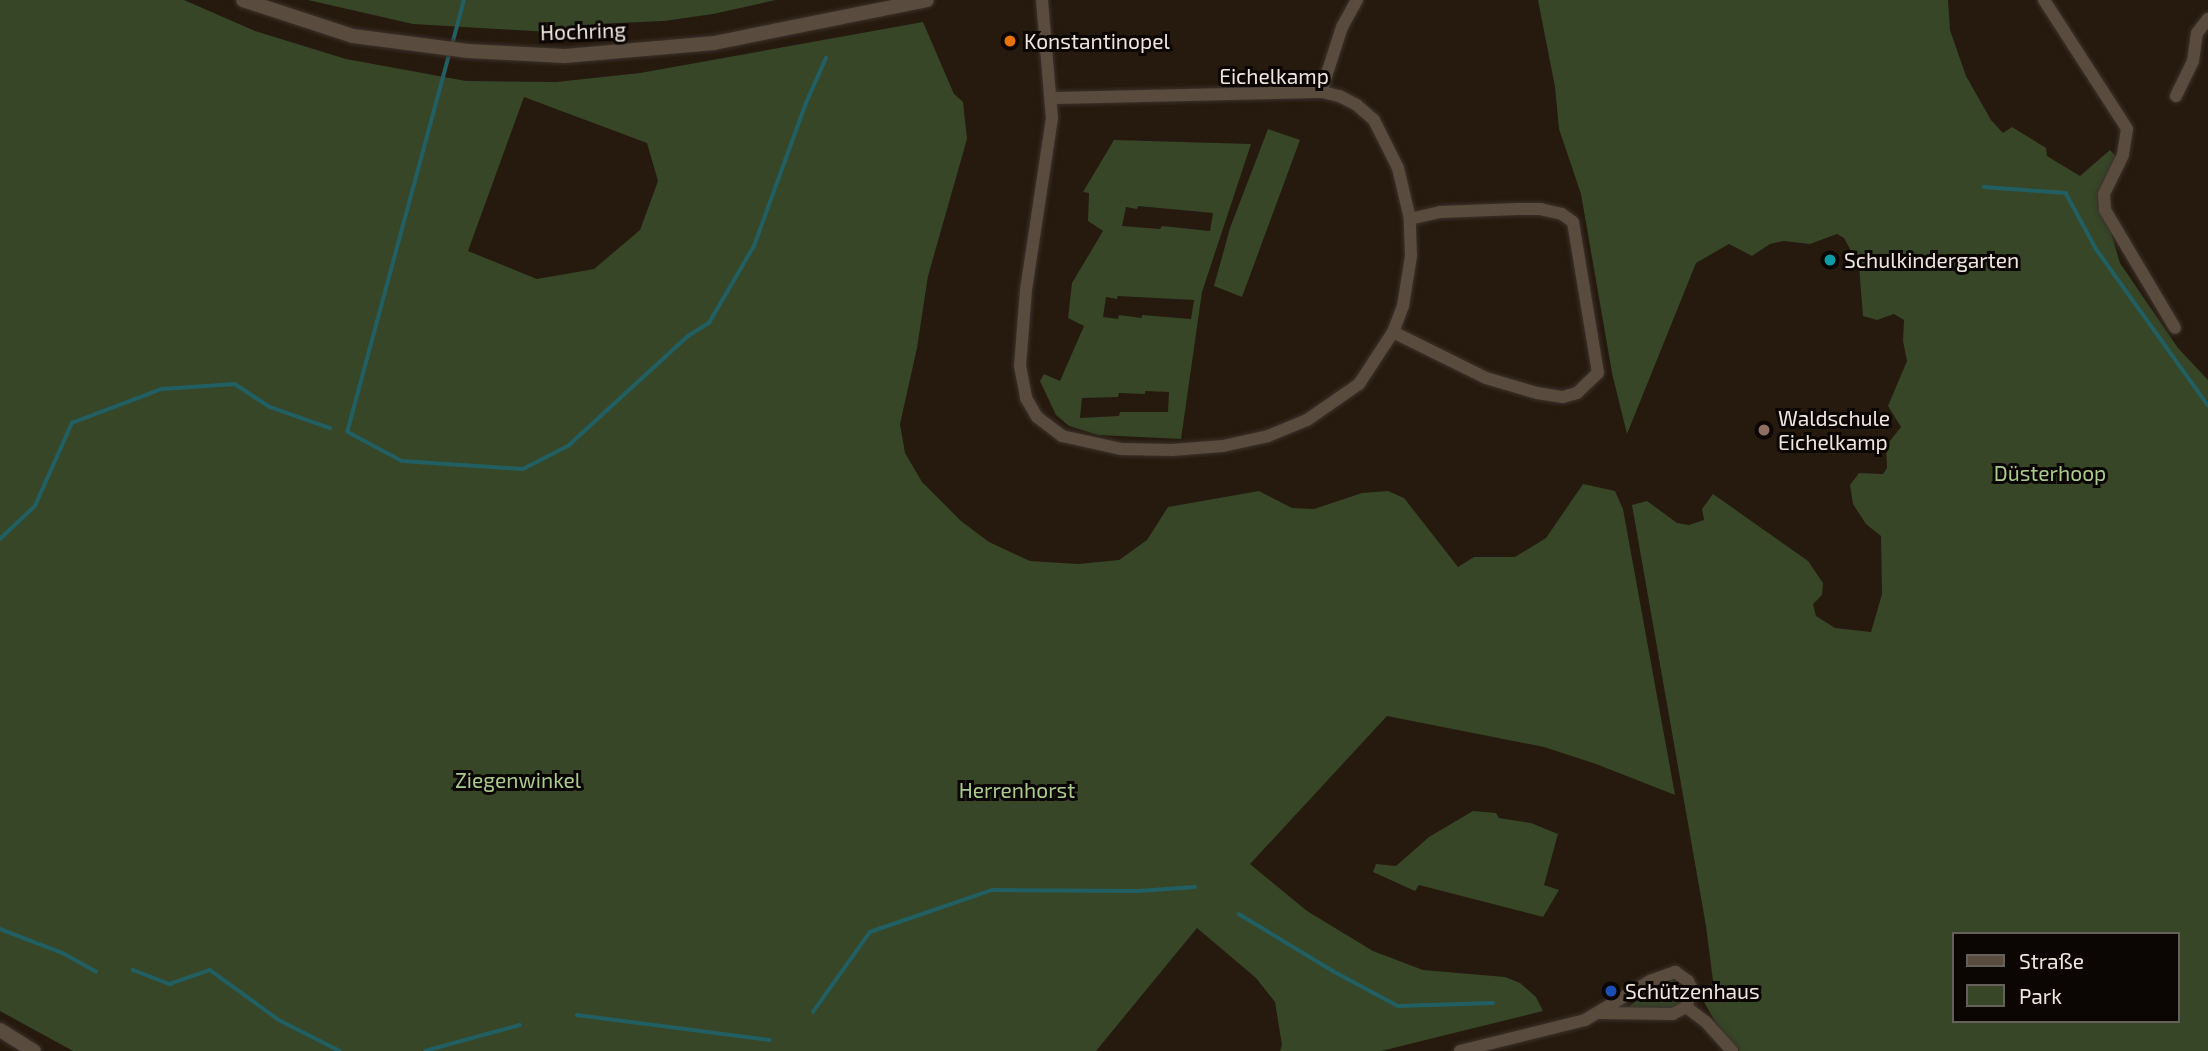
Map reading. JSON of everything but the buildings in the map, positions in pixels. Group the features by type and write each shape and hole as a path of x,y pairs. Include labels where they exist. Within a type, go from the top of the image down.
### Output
{"street":[{"name":"Hochring","path":"243,0 353,36 413,46 468,51 565,55 714,43 927,0"},
{"name":"Eichelkamp","path":"1042,0 1052,98 1049,152 1026,290 1020,366 1031,407 1048,428 1075,441 1138,450 1223,446 1268,436 1307,419 1359,384 1393,332 1408,281 1410,219 1398,167 1374,120 1357,105 1339,96 1321,92 1052,98"},
{"path":"1321,92 1342,27 1357,0"},
{"path":"2044,0 2127,129 2123,155 2104,194 2105,210 2175,328"},
{"path":"2176,96 2193,61 2197,33 2208,19"},
{"path":"1393,332 1486,378 1537,393 1563,397 1577,393 1598,373 1573,222 1562,214 1541,209 1440,212 1410,219"},
{"path":"1460,1051 1584,1020 1600,1013 1650,981 1675,972 1688,981 1692,989 1686,1007 1673,1014 1600,1013"},
{"path":"1686,1007 1706,1022 1732,1051"},
{"path":"0,1030 34,1051"}],"green space":[{"path":"0,0 184,0 255,31 346,59 466,81 556,82 640,73 923,22 954,94 963,102 967,139 928,276 917,348 900,424 905,453 922,482 961,521 989,542 1030,561 1078,564 1119,560 1147,540 1168,507 1259,491 1292,508 1314,509 1362,493 1388,491 1404,498 1458,567 1474,557 1515,557 1546,538 1583,484 1615,491 1623,509 1675,795 1544,747 1387,716 1250,864 1307,911 1373,951 1423,970 1505,977 1520,983 1536,997 1543,1011 1381,1051 1280,1051 1282,1045 1275,1002 1256,978 1197,928 1096,1051 73,1051 0,1011","holes":["524,97 647,143 658,181 640,230 594,269 537,279 468,251"]},
{"path":"308,0 776,0 713,14 664,21 595,24 566,33 413,24"},
{"name":"Düsterhoop","path":"1538,0 1948,0 1950,30 1966,76 1991,120 2003,133 2012,127 2046,148 2047,156 2080,176 2110,150 2117,158 2102,183 2105,212 2120,263 2178,348 2208,380 2208,1051 1739,1051 1716,1023 1704,1002 1713,981 1706,926 1632,505 1647,501 1677,523 1689,525 1704,520 1702,509 1713,494 1808,561 1823,583 1822,595 1813,604 1816,616 1835,628 1871,632 1882,594 1881,536 1866,524 1853,504 1850,485 1859,473 1883,474 1887,468 1886,446 1901,427 1888,406 1907,361 1903,341 1904,320 1894,314 1877,320 1863,316 1859,266 1844,238 1837,234 1810,244 1784,241 1770,244 1752,256 1729,244 1696,263 1627,434 1612,373 1581,194 1559,129 1555,87"},
{"path":"1268,129 1300,140 1242,297 1214,286 1230,228"},
{"path":"1114,140 1251,144 1202,292 1181,439 1098,435 1069,426 1056,415 1040,381 1044,374 1060,381 1084,326 1068,318 1072,283 1103,231 1088,221 1089,193 1083,192","holes":["1138,206 1213,213 1210,231 1162,226 1160,229 1122,226 1126,207 1137,209","1118,296 1194,300 1191,319 1142,315 1142,318 1119,315 1118,319 1103,317 1106,297 1117,299","1145,391 1169,392 1168,412 1120,412 1119,416 1080,418 1082,398 1118,397 1119,393 1145,394"]},
{"path":"1473,811 1496,813 1499,818 1531,823 1558,834 1544,885 1559,890 1543,917 1419,885 1415,891 1373,872 1376,864 1396,866 1429,837"},
{"path":"1670,978 1684,988 1684,999 1679,1005 1672,1008 1626,1009 1659,983"}],"waterway":[{"path":"452,45 464,0"},
{"path":"450,53 348,432 402,461 523,469 568,446 688,336 709,323 754,246 806,103 826,58"},
{"path":"1984,187 2066,193 2097,250 2208,405"},
{"path":"0,539 35,506 72,423 162,389 235,384 270,407 330,428"},
{"path":"813,1012 870,932 992,890 1138,891 1195,887"},
{"path":"1239,914 1333,971 1398,1006 1493,1003"},
{"path":"0,929 63,953 96,971"},
{"path":"133,970 170,984 210,970 279,1020 340,1051"},
{"path":"577,1015 769,1040"},
{"path":"425,1051 520,1025"}],"place":[{"name":"Konstantinopel","path":"1010,41"},
{"name":"Schulkindergarten","path":"1830,260"},
{"name":"Waldschule Eichelkamp","path":"1764,430"},
{"name":"Schützenhaus","path":"1611,991"}],"park label":[{"name":"Ziegenwinkel","path":"518,780"},
{"name":"Herrenhorst","path":"1017,790"}]}
